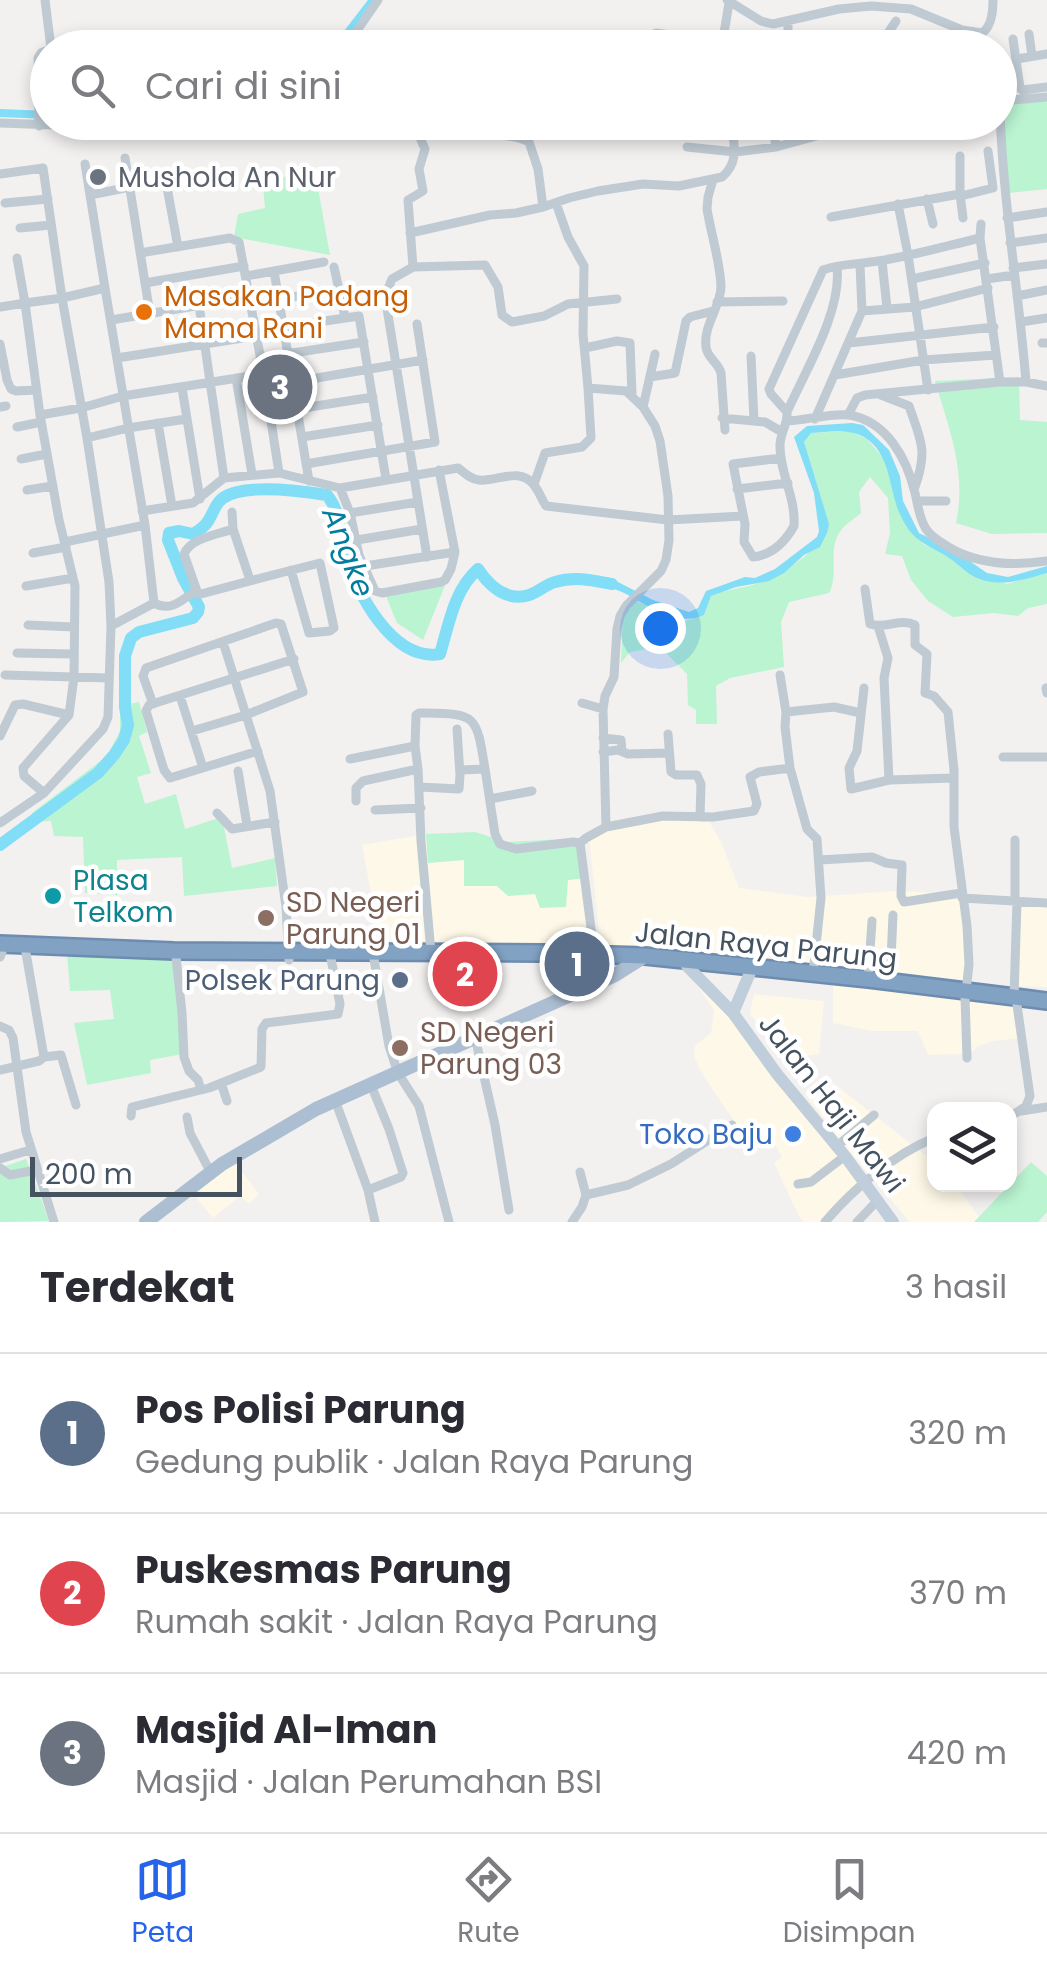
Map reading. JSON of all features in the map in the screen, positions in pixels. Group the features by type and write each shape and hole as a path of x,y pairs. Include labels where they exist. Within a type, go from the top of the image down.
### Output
{"highway":[{"name":"Jalan Raya Parung","path":"0,951 176,957 431,952 452,956"},
{"name":"Jalan Raya Parung","path":"0,951 174,951 331,959 452,956 639,960 966,994"},
{"path":"585,988 590,958"},
{"name":"Jalan Raya Parung","path":"639,960 868,979 1047,1004"}],"main road":[{"path":"146,1222 247,1148 335,1100 615,975 639,960"}],"street":[{"path":"45,0 47,30"},
{"path":"357,30 378,0"},
{"path":"986,30 993,0"},
{"path":"724,30 728,2 773,24 871,6 911,9 962,30"},
{"path":"890,30 896,21"},
{"path":"788,22 789,30"},
{"path":"1029,34 1032,56"},
{"path":"1047,54 1017,60 1022,90 1047,87"},
{"path":"1017,100 1047,97"},
{"path":"0,123 30,119"},
{"path":"413,267 408,200 423,191 419,169 425,150 421,140"},
{"path":"525,140 538,169 543,207"},
{"path":"410,233 543,207 586,193 633,186 679,186 720,178 728,173 735,152 733,140"},
{"path":"775,140 776,146"},
{"path":"686,147 735,152 803,140"},
{"path":"1002,140 1026,382"},
{"path":"831,217 993,188 988,150"},
{"path":"960,156 963,218"},
{"path":"125,158 150,314"},
{"path":"85,164 154,604"},
{"path":"0,174 43,168 102,534 111,626 106,724 44,793 0,823"},
{"path":"713,180 708,209 721,288 706,340 707,353 721,373 724,430"},
{"path":"166,182 178,247"},
{"path":"90,194 130,187"},
{"path":"926,198 933,224"},
{"path":"5,204 48,199"},
{"path":"534,484 545,453 582,447 592,438 584,263 568,237 556,203"},
{"path":"898,204 928,390"},
{"path":"1007,218 1047,212"},
{"path":"981,224 1000,382"},
{"path":"20,228 50,225"},
{"path":"140,253 230,238 240,246 279,473"},
{"path":"980,238 823,270 771,394 788,416 848,414 885,433 900,453 921,520 932,538 982,561 1047,561"},
{"path":"862,311 915,307 1043,264 1042,238 1010,243"},
{"path":"17,258 40,419 75,596 74,677 68,716 23,768 24,776 44,793"},
{"path":"882,260 887,308"},
{"path":"146,284 245,271 274,272 324,262"},
{"path":"912,280 984,263"},
{"path":"815,418 862,311 860,264"},
{"path":"427,557 386,290 392,279 413,267 486,265 498,288 502,315 512,322 544,316 564,305 617,300"},
{"path":"334,268 345,317"},
{"path":"782,458 734,464 744,542 749,553 757,557 774,549 794,526 782,458 782,432 833,309 838,289 837,268"},
{"path":"274,272 308,481"},
{"path":"0,307 105,288"},
{"path":"280,299 339,289"},
{"path":"1017,296 1047,290"},
{"path":"111,320 250,297"},
{"path":"650,377 675,372 690,316 715,306 783,301"},
{"path":"199,305 224,478"},
{"path":"284,327 359,316 386,479"},
{"path":"1021,322 1047,318"},
{"path":"306,464 432,443 436,439 417,324"},
{"path":"850,343 994,327"},
{"path":"117,358 256,336"},
{"path":"585,348 617,341 630,343 632,394"},
{"path":"260,358 364,342"},
{"path":"0,345 12,389 36,390"},
{"path":"643,407 655,354"},
{"path":"834,375 924,360 996,354"},
{"path":"751,356 754,421"},
{"path":"293,382 423,360"},
{"path":"17,427 124,396 263,374"},
{"path":"236,378 252,474"},
{"path":"848,414 857,398 865,395 1000,382 1047,386"},
{"path":"182,388 200,499"},
{"path":"588,388 620,389 632,394 655,426 667,481 666,560 618,621 615,674 604,696 606,827"},
{"path":"906,392 923,449 923,465 914,490"},
{"path":"879,394 909,406"},
{"path":"268,401 295,397"},
{"path":"297,409 373,397"},
{"path":"575,408 590,408"},
{"path":"722,418 772,425 782,432"},
{"path":"86,438 186,419"},
{"path":"158,423 172,506"},
{"path":"302,436 378,424"},
{"path":"20,459 47,454"},
{"path":"142,511 194,503 224,478 252,474 279,473 340,488 458,468 470,477 485,480 524,477 534,484 546,506 668,520 743,516"},
{"path":"340,488 359,556 375,591 382,593 445,580 452,566 455,552 440,470"},
{"path":"737,489 788,483"},
{"path":"27,490 53,486"},
{"path":"917,501 946,502"},
{"path":"350,513 418,502"},
{"path":"232,512 232,529 250,580"},
{"path":"33,553 144,526"},
{"path":"193,595 185,548 232,529"},
{"path":"356,540 422,529"},
{"path":"365,566 455,552"},
{"path":"111,626 154,604 167,608 193,595 250,580 291,570 320,563 334,628 330,631 308,633 291,570"},
{"path":"26,586 73,578"},
{"path":"864,589 870,624 915,625 915,645 927,654 925,693"},
{"path":"153,704 143,676 146,668 281,624 303,692 192,732"},
{"path":"28,625 74,626"},
{"path":"878,626 888,658 884,678 889,780"},
{"path":"222,642 270,792 286,907 288,956"},
{"path":"17,653 73,654"},
{"path":"258,751 170,778 146,711 153,704 294,659"},
{"path":"780,674 790,768 805,825 817,839 821,898 813,974"},
{"path":"6,675 108,678"},
{"path":"864,688 857,751 849,768 851,788 889,780 954,778"},
{"path":"911,693 934,696 948,712 953,815 968,950 967,1058"},
{"path":"180,696 203,768"},
{"path":"582,703 603,710"},
{"path":"0,736 12,709 19,704 68,716"},
{"path":"786,712 834,707 861,713"},
{"path":"431,952 415,746 415,718 419,713 464,714 477,728 495,834 503,847 580,844"},
{"path":"420,786 458,790 457,728"},
{"path":"668,734 671,772 697,775 701,781 700,818"},
{"path":"603,738 621,740 622,751"},
{"path":"350,759 415,746"},
{"path":"603,752 669,753"},
{"path":"1002,757 1047,756"},
{"path":"580,844 606,827 663,816 700,818 754,811 757,804 750,777 790,768"},
{"path":"356,801 356,788 362,781 418,769"},
{"path":"460,770 485,769"},
{"path":"238,771 247,825"},
{"path":"490,800 532,791"},
{"path":"375,810 421,808"},
{"path":"217,813 232,829 275,822"},
{"path":"1015,840 1015,1001 1030,1096 1017,1113"},
{"path":"580,844 590,958"},
{"path":"819,860 872,858 902,864 904,902 962,896 1047,903"},
{"path":"890,982 893,915"},
{"path":"868,979 872,921"},
{"path":"26,953 44,1056"},
{"path":"176,957 184,1057 188,1071 202,1090"},
{"path":"131,1116 132,1107 202,1090 261,1067 262,1029 266,1023 340,1012 331,959"},
{"path":"374,959 389,1046 398,1073 419,1106 450,1222"},
{"name":"Jalan Haji Mawi","path":"687,966 733,1014 893,1222"},
{"name":"Jalan Haji Mawi","path":"733,1014 751,971"},
{"path":"0,1026 12,1035 30,1150 54,1222"},
{"path":"475,1037 509,1210"},
{"path":"0,1070 44,1056 61,1056 76,1105"},
{"path":"221,1083 227,1101"},
{"path":"368,1190 402,1178 403,1174 371,1085"},
{"path":"335,1100 368,1190 375,1222"},
{"path":"1021,1110 1047,1107"},
{"path":"798,1184 812,1182 874,1115"},
{"path":"187,1117 190,1133 210,1173"},
{"path":"586,1195 628,1186 732,1125"},
{"path":"825,1222 863,1182 927,1142"},
{"path":"0,1159 30,1150"},
{"path":"0,1168 10,1175 36,1170"},
{"path":"572,1222 586,1195 580,1172"},
{"path":"858,1222 876,1202"}],"shaded area":[{"path":"707,818 739,888 807,897 898,891 940,893 958,888 968,948 965,980 668,950 601,949 589,837 617,821"},
{"path":"426,834 428,863 464,860 508,896 535,894 568,880 587,878 594,945 380,941 362,845"},
{"path":"1018,902 1047,904 1047,987 1015,986"},
{"path":"681,963 687,964 860,1180 822,1222 804,1222 799,1216 774,1163 782,1157 766,1129 748,1141 704,1077 694,1057 695,1046 711,1033 714,1010"},
{"path":"833,984 1017,1006 1023,1038 993,1041 978,1046 970,1054 928,1055 918,1031 872,1031 833,1023"},
{"path":"754,994 824,1001 819,1054 785,1059 750,1014"},
{"path":"832,1082 927,1157 927,1192 961,1192 979,1217 974,1222 910,1222 805,1094"},
{"path":"232,1159 259,1194 249,1204 240,1196 213,1218 189,1189"}],"green space":[{"path":"1047,95 1047,189 1009,193 1003,140 1017,140 1017,98"},
{"path":"314,166 330,255 234,237 238,214 265,208 263,185"},
{"path":"1019,377 1020,420 1047,422 1047,533 992,534 956,523 958,469 935,381"},
{"path":"849,431 867,439 885,460 923,544 945,554 961,568 1007,584 1047,573 1047,604 1028,608 1018,616 994,613 953,617 928,601 911,580 902,556 885,554 890,533 888,498 870,477 859,492 861,513 837,536 829,593 789,602 781,622 784,667 730,678 716,686 717,724 696,724 696,710 688,705 687,674 660,647 630,652 621,663 623,614 632,599 685,621 704,615 711,596 760,582 803,558 827,533 804,442 811,433"},
{"path":"446,583 423,640 397,623 386,596"},
{"path":"139,702 147,732 139,736 151,773 137,777 145,804 176,794 185,829 222,817 232,868 275,858 277,886 184,896 182,857 117,860 117,895 85,893 83,837 54,836 51,821 36,822 32,813 107,756 120,731 120,706"},
{"path":"475,832 507,842 582,838 587,878 568,880 566,907 540,908 535,894 508,896 497,886 464,886 464,860 428,863 426,834"},
{"path":"67,953 170,954 179,993 183,1054 150,1060 151,1073 87,1085 74,1023 114,1019 110,990 70,991"},
{"path":"26,1159 49,1221 0,1222 0,1168"},
{"path":"1031,1162 1047,1176 1047,1212 1038,1222 974,1222 1002,1192 1017,1192 1017,1177"}],"water":[{"path":"863,425 889,450 900,476 903,501 919,533 987,573 1008,577 1047,566 1047,573 1010,582 982,580 921,541 911,533 899,512 887,471 873,444 851,432 838,431 811,433 804,442 829,524 820,547 784,573 769,581 711,596 704,615 684,619 598,583 599,579 618,582 689,612 698,608 706,591 775,569 817,537 819,531 814,493 794,437 807,426"}],"waterway":[{"path":"350,30 373,0"},
{"path":"0,113 30,114"},
{"name":"Angke","path":"0,845 98,773 124,740 128,725 125,656 131,638 139,632 193,618 198,612 168,540 169,533 195,533 206,524 220,501 233,493 274,489 327,495 338,516 350,569 367,604 392,636 423,654 440,654 458,597 478,569 497,590 517,597 570,579 612,584"}],"place":[{"name":"Mushola An Nur","path":"98,177"},
{"name":"Masakan Padang Mama Rani","path":"144,312"},
{"name":"Masjid Al-Iman","path":"280,387"},
{"name":"Plasa Telkom","path":"53,896"},
{"name":"SD Negeri Parung 01","path":"266,918"},
{"name":"Pos Polisi Parung","path":"577,964"},
{"name":"Puskesmas Parung","path":"465,974"},
{"name":"Polsek Parung","path":"400,980"},
{"name":"SD Negeri Parung 03","path":"400,1048"},
{"name":"Toko Baju","path":"793,1134"}]}
